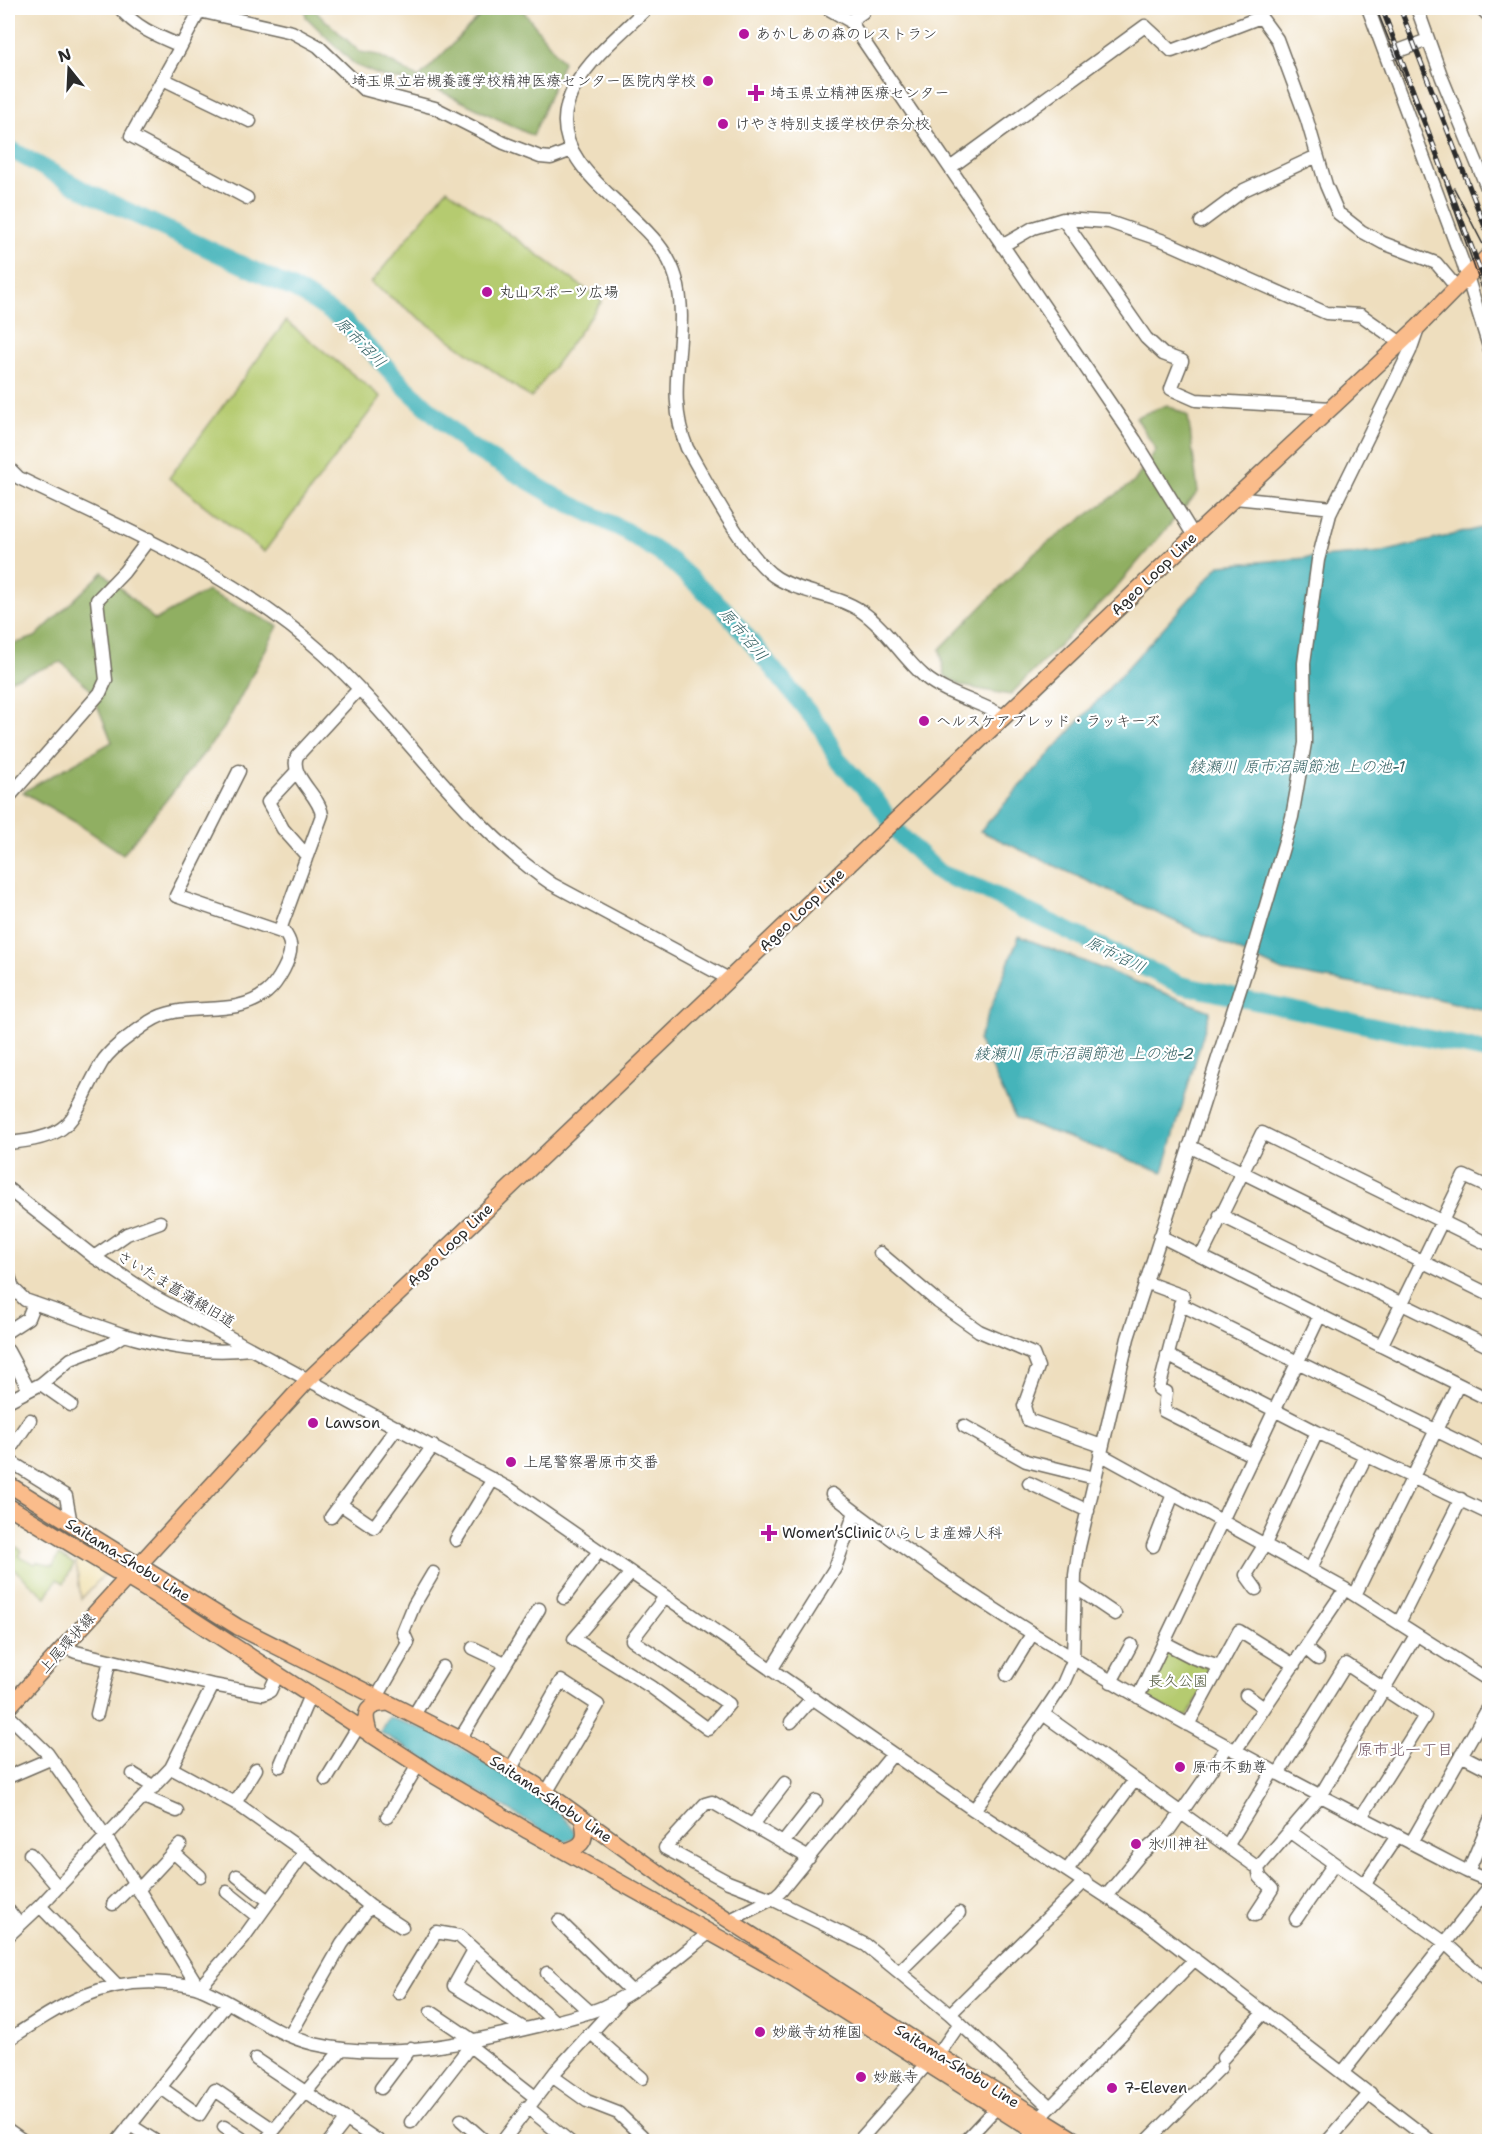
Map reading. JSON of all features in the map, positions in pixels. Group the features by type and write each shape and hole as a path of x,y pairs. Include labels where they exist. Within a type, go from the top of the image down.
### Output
{"main road":[{"name":"Ageo Loop Line","path":"127,1578 309,1379 1194,536 1418,327 1490,254"},
{"name":"Saitama-Shobu Line","path":"8,1484 238,1627 460,1739 546,1793 679,1888 730,1920 932,2060 996,2108 1078,2142"},
{"name":"Saitama-Shobu Line","path":"8,1506 278,1673 418,1765 565,1851 793,1979 1037,2124 1051,2142"},
{"name":"上尾環状線","path":"8,1708 127,1578"},
{"path":"364,1731 365,1719 370,1708 382,1700"},
{"path":"565,1851 575,1848 582,1842 586,1833 582,1818"}],"street":[{"path":"120,8 130,21 154,35 181,46"},
{"path":"186,8 292,32 318,46 363,89 435,108 504,143 540,157 551,158 572,150"},
{"path":"647,8 581,74 572,89 565,120 572,150 587,172 651,236 670,263 680,295 675,394 681,433 699,468 765,570 778,579 853,606 867,615 925,677 941,688 991,708 1005,717"},
{"path":"827,8 850,21 1136,440 1194,536"},
{"path":"850,21 863,12 860,8"},
{"path":"1368,8 1463,263 1462,284 1490,350"},
{"path":"1417,8 1490,195"},
{"path":"1481,8 1490,17"},
{"path":"199,12 131,136 247,198"},
{"path":"950,168 1146,26 1172,51 1257,12 1277,39 1338,213 1361,231 1383,243 1436,262 1462,284"},
{"path":"1386,55 1428,40"},
{"path":"162,79 250,121"},
{"path":"1201,222 1244,190 1317,156"},
{"path":"1002,246 1033,228 1062,219 1109,222 1164,241 1326,312 1360,315 1401,343"},
{"path":"1062,219 1146,338 1163,354 1182,361 1171,389 1196,400 1332,408"},
{"path":"974,1810 1063,1684 1073,1661 1078,1547 1128,1338 1254,946 1292,817 1305,743 1304,663 1318,560 1333,508 1410,351 1418,327"},
{"path":"8,467 20,478 149,539 266,606 328,658 425,759 491,836 528,868 552,884 729,979"},
{"path":"1235,498 1333,508"},
{"path":"8,798 100,693 106,680 97,600 124,572 149,539"},
{"path":"8,1143 48,1137 62,1130 80,1109 101,1063 149,1022 164,1013 239,1008 267,992 290,953 290,943 281,927 322,815 321,804 296,772 294,763 297,756 358,690"},
{"path":"239,771 176,896 284,933"},
{"path":"296,772 268,802 283,829 308,856"},
{"path":"1202,1255 1240,1172 1262,1133 1490,1245"},
{"path":"1189,1146 1421,1263 1490,1295"},
{"path":"1381,1346 1464,1176 1490,1188"},
{"name":"さいたま菖蒲線旧道","path":"8,1189 94,1257 155,1297 493,1479 974,1810 1107,1895 1195,1959 1432,2142"},
{"path":"1220,1215 1490,1347"},
{"path":"94,1257 127,1234 160,1222"},
{"path":"1160,1236 1490,1400"},
{"path":"880,1253 938,1302 979,1331 1033,1354 1038,1367 1024,1406 1028,1420 1101,1450 1173,1494 1350,1592 1490,1681"},
{"path":"8,1273 13,1288 25,1300 155,1345 231,1351 251,1349"},
{"path":"1145,1282 1183,1296 1159,1389 1166,1392 1164,1411 1253,1455"},
{"path":"8,1331 28,1318 34,1303"},
{"path":"1180,1304 1490,1457"},
{"path":"1138,1697 1320,1315"},
{"path":"8,1401 41,1384 71,1359 108,1345 124,1335"},
{"path":"8,1351 29,1390"},
{"path":"1167,1355 1317,1432 1490,1514"},
{"path":"41,1384 71,1405"},
{"path":"1107,1895 1140,1855 1169,1830 1264,1708 1305,1648 1350,1592 1414,1478 1458,1385"},
{"path":"8,1452 30,1419"},
{"path":"964,1426 1026,1461 1095,1478"},
{"path":"331,1517 397,1427"},
{"path":"1256,1589 1245,1575 1265,1544 1317,1432"},
{"path":"340,1504 374,1527 433,1446"},
{"path":"1310,1570 1366,1456"},
{"path":"8,1460 66,1496 71,1524"},
{"path":"456,1540 493,1479"},
{"path":"1029,1483 1088,1511"},
{"path":"832,1494 930,1567 1073,1661 1320,1796 1490,1881"},
{"path":"1153,1546 1173,1494"},
{"path":"1399,1623 1461,1499"},
{"path":"771,1670 835,1568 855,1512"},
{"path":"564,1598 599,1551"},
{"path":"382,1700 408,1643 403,1632 414,1605 433,1573"},
{"path":"631,1573 574,1639 651,1687 708,1729 729,1704 632,1640 665,1597"},
{"path":"1075,1587 1115,1614"},
{"path":"460,1739 539,1609"},
{"path":"1188,1725 1239,1631 1294,1665"},
{"path":"1007,1675 1032,1634"},
{"path":"1258,1868 1320,1796 1416,1635"},
{"path":"1165,1643 1194,1658 1220,1666"},
{"path":"1111,1682 1131,1645"},
{"path":"64,1647 213,1685 263,1694 270,1690 278,1673"},
{"path":"473,1648 506,1664"},
{"path":"1305,1648 1318,1659"},
{"path":"97,1714 111,1660"},
{"path":"1227,1846 1346,1664 1425,1716 1361,1817"},
{"path":"414,1715 443,1667"},
{"path":"510,1770 561,1681 598,1705 546,1793"},
{"path":"8,1936 40,1906 171,1768 213,1685"},
{"path":"280,1766 310,1695"},
{"path":"1246,1695 1264,1708"},
{"path":"791,1722 812,1698"},
{"path":"1411,1843 1490,1705"},
{"path":"1043,1714 1258,1868 1260,1877 1272,1889 1255,1915"},
{"path":"8,1715 51,1759 106,1837 199,1988"},
{"path":"326,1780 364,1731"},
{"path":"730,1920 772,1899 809,1858 892,1754"},
{"path":"1461,1755 1490,1770"},
{"path":"8,1777 51,1759"},
{"path":"387,1817 418,1765"},
{"path":"171,1768 235,1803 305,1852 370,1906 402,1928"},
{"path":"235,1803 256,1769"},
{"path":"132,1774 154,1787"},
{"path":"1067,1870 1134,1780"},
{"path":"752,1826 785,1783"},
{"path":"144,1797 177,1811"},
{"path":"783,1843 816,1801"},
{"path":"809,1858 712,1802 705,1804 665,1848 728,1882 772,1899 866,1945 960,2023 1037,2124 1195,1959"},
{"path":"1468,1872 1490,1820"},
{"path":"1289,1831 1444,1942 1488,1979"},
{"path":"1364,1885 1397,1836"},
{"path":"113,1904 177,1849 200,1876"},
{"path":"199,1988 258,1917 305,1852"},
{"path":"30,1854 58,1887"},
{"path":"1296,1920 1334,1864"},
{"path":"237,1876 269,1901"},
{"path":"950,2014 1085,1881"},
{"path":"1342,2072 1490,1886"},
{"path":"227,1892 258,1917"},
{"path":"40,1906 116,1984"},
{"path":"290,2035 342,1944 370,1906"},
{"path":"8,1910 19,1924"},
{"path":"900,1971 959,1913"},
{"path":"559,1921 629,1993"},
{"path":"399,1993 436,1932 459,1936 554,2021"},
{"path":"8,2040 56,2009 116,1984 149,1981 199,1988 257,2021 312,2044 342,2049 472,2044 589,2011 629,1993 663,1971 710,1932"},
{"path":"474,1950 454,1986 525,2029"},
{"path":"547,1973 589,2011"},
{"path":"502,2142 552,2076 629,1993"},
{"path":"117,2142 227,2003"},
{"path":"431,2012 472,2044 570,2142"},
{"path":"1146,2142 1222,2063 1264,2012"},
{"path":"858,2142 932,2060 960,2023"},
{"path":"591,2033 642,2078"},
{"path":"411,2122 472,2044"},
{"path":"381,2088 411,2048"},
{"path":"264,2142 342,2049"},
{"path":"256,2059 380,2142"},
{"path":"552,2076 588,2101 618,2113 642,2136 638,2142"},
{"path":"160,2087 199,2115 215,2090 274,2130"},
{"path":"1327,2142 1370,2093"},
{"path":"964,2142 996,2108"},
{"path":"328,2142 347,2119"},
{"path":"461,2120 486,2142"},
{"path":"130,2124 156,2142"},
{"path":"224,2127 247,2142"},
{"path":"8,2130 25,2142"}],"green space":[{"path":"305,8 312,8 360,52 378,55 419,78 488,8 521,8 563,62 533,136 426,84 384,77 355,65 306,17"},
{"name":"丸山スポーツ広場","path":"447,189 602,301 531,398 371,283"},
{"path":"286,321 381,397 264,552 169,478"},
{"path":"1167,405 1188,416 1198,492 1112,592 1010,695 962,686 945,676 940,649 1035,552 1134,482 1156,450 1136,417"},
{"path":"103,572 155,620 207,591 278,626 224,728 123,854 75,822 23,792 112,742 91,690 61,662 8,681 8,646 35,637"},
{"path":"17,1547 22,1551 19,1556 35,1564 37,1562 53,1566 59,1555 74,1564 64,1583 57,1579 46,1597 8,1564 8,1558"},
{"name":"長久公園","path":"1172,1650 1213,1670 1188,1716 1184,1717 1144,1697 1166,1651"}],"sand":[{"path":"81,1557 106,1573 81,1599 76,1563"}],"water":[{"name":"綾瀬川 原市沼調節池 上の池-1","path":"1489,526 1489,1011 1433,998 1282,971 980,831 1220,565 1383,552"},
{"name":"綾瀬川 原市沼調節池 上の池-2","path":"1019,936 1210,1011 1163,1172 1016,1119 978,1040"},
{"path":"388,1717 436,1735 516,1781 558,1812 571,1826 575,1837 563,1843 380,1732"}],"waterway":[{"name":"原市沼川","path":"8,148 89,193 300,292 343,320 403,385 469,446 558,498 624,530 669,559 724,609 822,729 837,759 876,800 900,835 939,873 983,890 1181,985 1490,1052"}],"tram line":[{"path":"1376,8 1437,159 1490,312"},
{"path":"1454,188 1490,258"}],"railway":[{"path":"1382,8 1490,296"},
{"path":"1400,8 1490,240"}],"place":[{"name":"あかしあの森のレストラン","path":"744,34"},
{"name":"埼玉県立岩槻養護学校精神医療センター医院内学校","path":"708,81"},
{"name":"埼玉県立精神医療センター","path":"756,93"},
{"name":"けやき特別支援学校伊奈分校","path":"723,124"},
{"name":"丸山スポーツ広場","path":"487,292"},
{"name":"ヘルスケアブレッド・ラッキーズ","path":"924,721"},
{"name":"Lawson","path":"313,1423"},
{"name":"上尾警察署原市交番","path":"511,1462"},
{"name":"Women’sClinicひらしま産婦人科","path":"769,1533"},
{"name":"原市不動尊","path":"1180,1767"},
{"name":"氷川神社","path":"1136,1844"},
{"name":"妙厳寺幼稚園","path":"760,2032"},
{"name":"妙厳寺","path":"861,2077"},
{"name":"7-Eleven","path":"1112,2088"}],"district":[{"name":"原市北一丁目","path":"1405,1749"}]}
